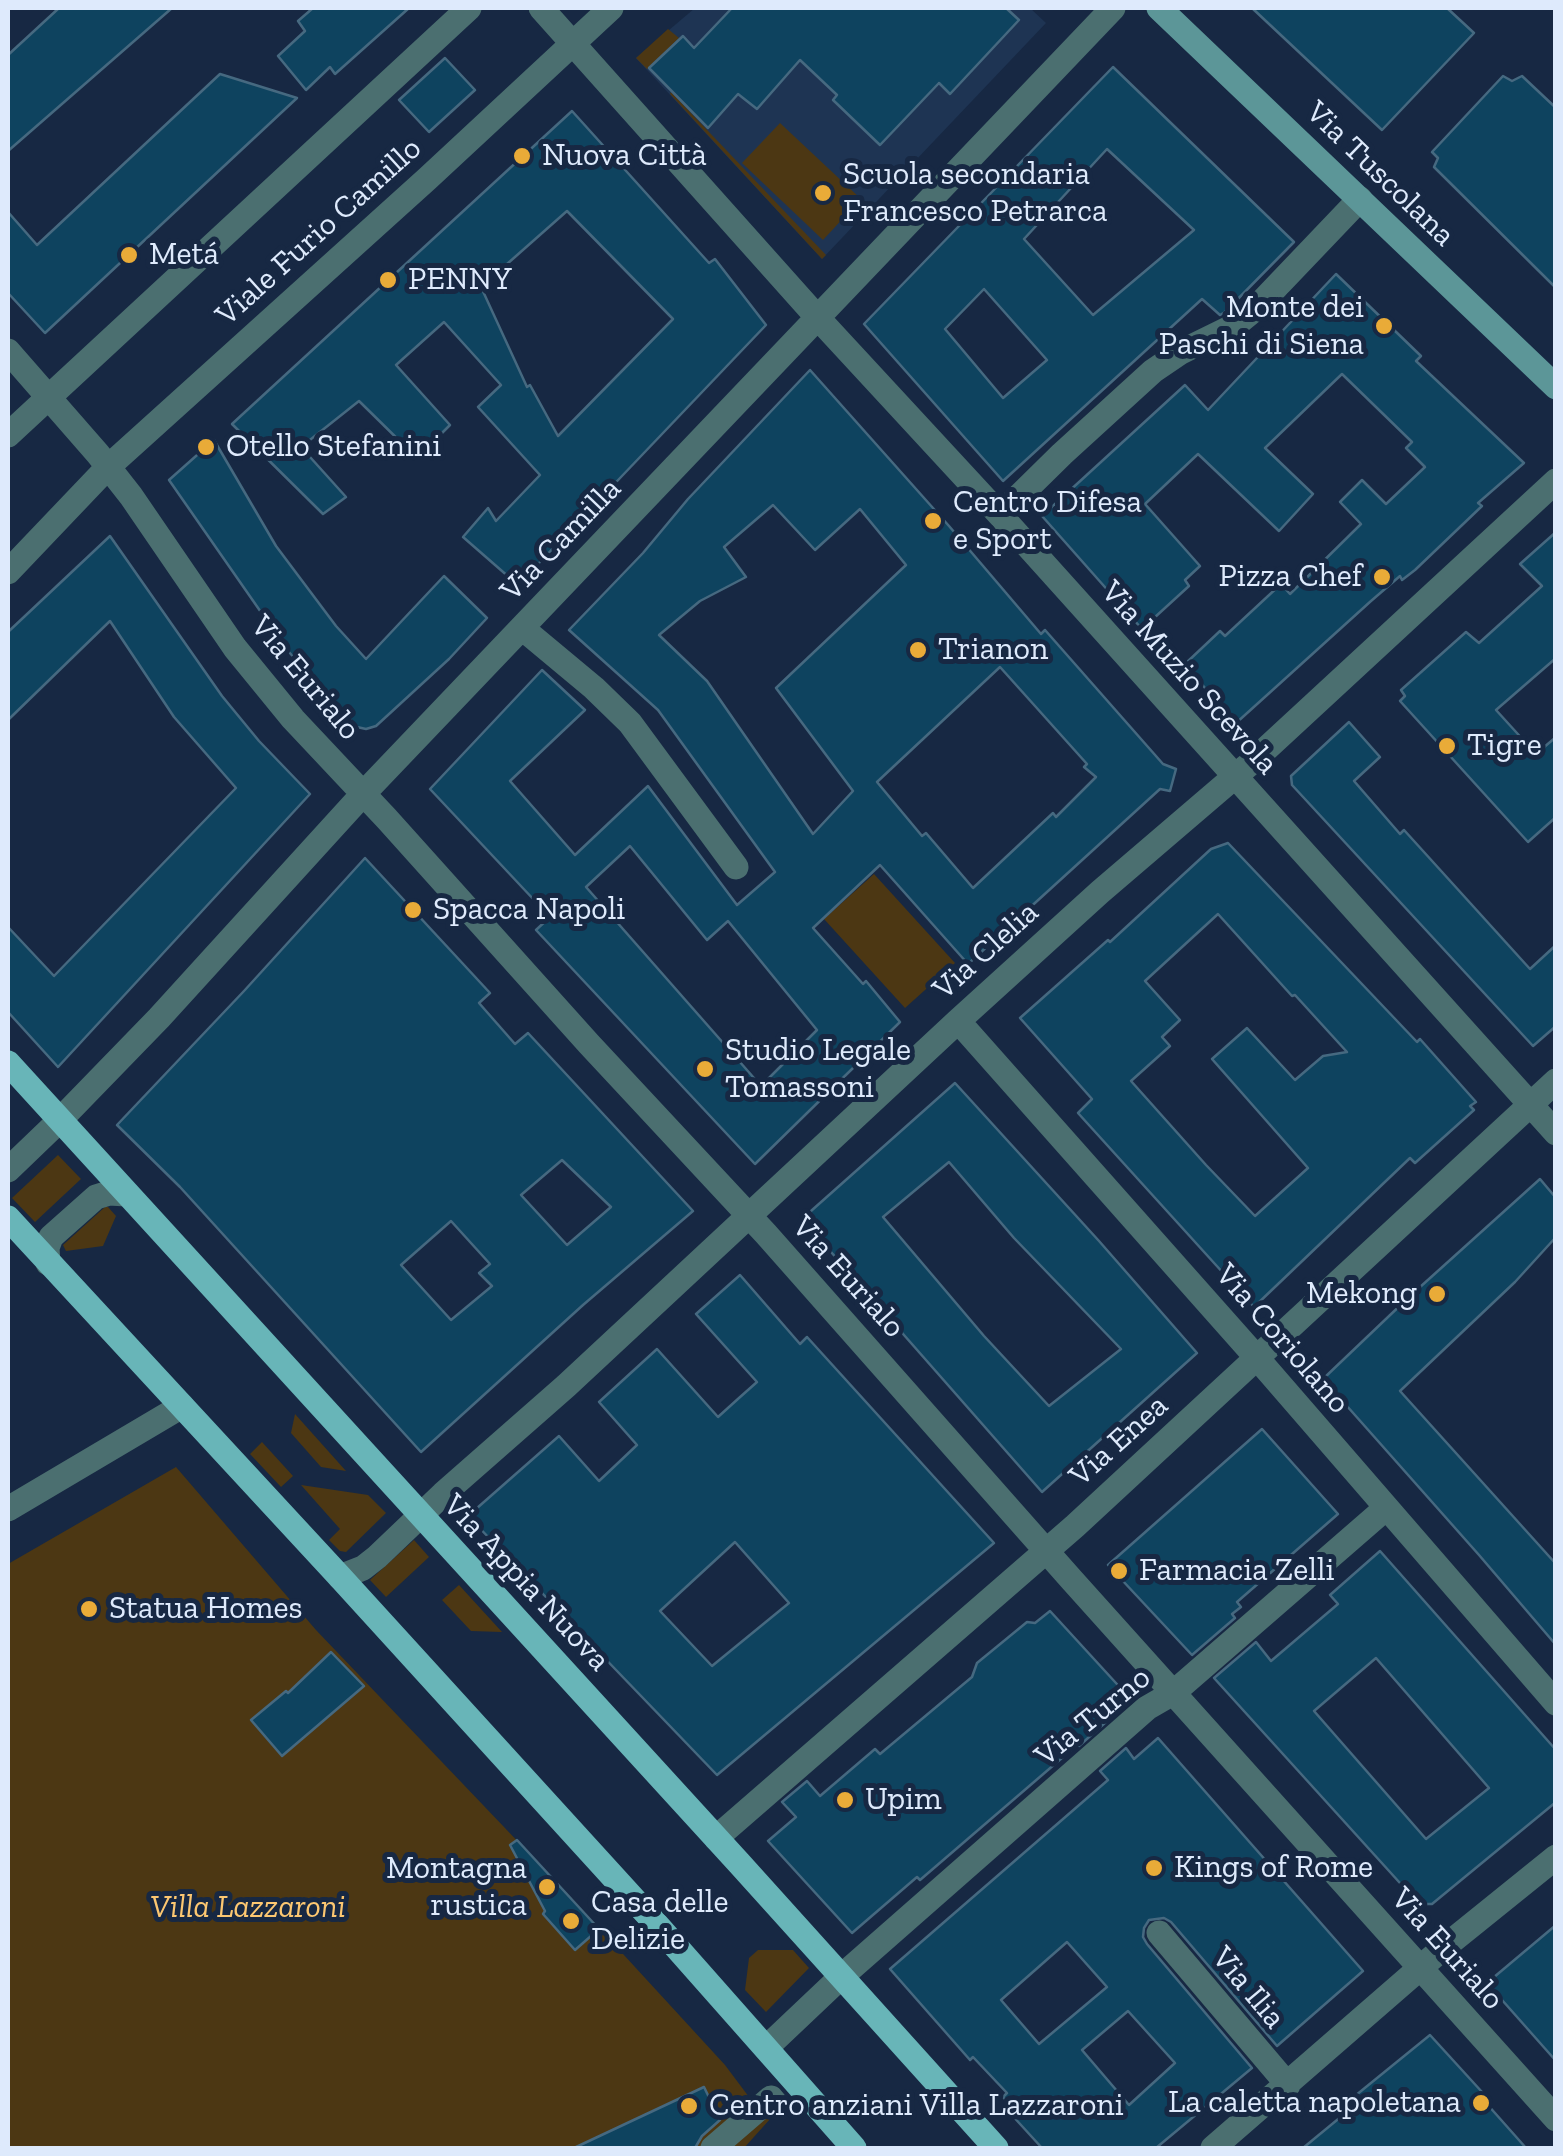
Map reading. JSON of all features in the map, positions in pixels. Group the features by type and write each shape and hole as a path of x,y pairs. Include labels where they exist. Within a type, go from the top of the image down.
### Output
{"main road":[{"name":"Via Tuscolana","path":"1159,8 1551,373"},
{"name":"Via Appia Nuova","path":"8,1063 996,2148"},
{"path":"8,1218 340,1576 730,2005 854,2148"}],"street":[{"name":"Viale Furio Camillo","path":"8,435 469,8"},
{"path":"541,8 573,43"},
{"name":"Viale Furio Camillo","path":"8,572 108,467 611,8"},
{"name":"Via Camilla","path":"8,1170 202,972 363,794 1113,8"},
{"name":"Via Muzio Scevola","path":"573,43 1556,1133"},
{"path":"1000,516 1153,371 1246,317 1360,199"},
{"path":"8,351 108,467"},
{"name":"Via Eurialo","path":"108,467 249,666 292,719 749,1215 1556,2119"},
{"name":"Via Clelia","path":"340,1576 370,1563 958,1020 1234,777 1556,480"},
{"path":"522,628 630,723 736,867"},
{"name":"Via Coriolano","path":"958,1020 1556,1703"},
{"name":"Via Enea","path":"716,1838 1046,1551 1556,1081"},
{"path":"48,1262 51,1237 96,1197 127,1194"},
{"path":"8,1509 182,1406"},
{"name":"Via Turno","path":"766,2048 1146,1708 1173,1693 1386,1508"},
{"path":"1213,2148 1556,1856"},
{"name":"Via Ilia","path":"1159,1933 1288,2085"},
{"path":"713,2148 771,2098 776,2104"}],"shaded area":[{"name":"Scuola secondaria Francesco Petrarca","path":"695,8 1030,8 1046,23 822,259 636,58"}],"green space":[{"path":"668,29 679,38 647,69 636,58"},
{"path":"670,94 826,255 822,259"},
{"path":"780,123 861,199 823,240 742,163"},
{"path":"874,874 955,963 905,1008 824,919"},
{"path":"58,1155 81,1179 35,1222 12,1198"},
{"path":"105,1207 116,1216 103,1246 66,1251 63,1245"},
{"path":"295,1414 346,1471 321,1467 291,1433"},
{"path":"262,1442 293,1476 281,1487 250,1454"},
{"name":"Villa Lazzaroni","path":"176,1467 316,1630 567,1893 771,2118 744,2148 8,2148 8,1564"},
{"path":"301,1485 368,1495 386,1513 346,1552 340,1551 329,1540 340,1529"},
{"path":"414,1540 429,1557 386,1597 370,1580"},
{"path":"459,1585 502,1632 471,1631 442,1600"},
{"path":"758,1950 793,1950 809,1968 766,2012 745,1990 749,1958"}],"building":[{"path":"59,8 172,8 8,151 8,55"},
{"path":"313,8 409,8 335,74 330,67 306,90 278,56 305,31 298,21"},
{"path":"732,8 1006,8 1019,20 950,94 939,83 880,145 833,100 837,95 800,60 757,109 738,94 708,128 649,68 683,36 694,48"},
{"path":"1252,8 1447,8 1474,33 1382,130"},
{"path":"445,58 475,90 429,132 399,100"},
{"path":"1113,67 1294,242 1225,312 1220,315 1202,299 1003,481 864,324","holes":["1107,149 1194,230 1093,315 1024,239","984,289 1047,360 1003,398 945,329"]},
{"path":"220,74 297,98 45,333 8,293 8,212 37,245"},
{"path":"1503,76 1512,81 1522,76 1556,108 1556,288 1434,167 1438,158 1432,152"},
{"path":"572,111 709,263 715,259 766,325 518,585 463,537 488,508 496,521 540,475 478,407 501,385 444,322 396,365 450,425 417,458 359,401 301,447 346,497 323,514 232,424","holes":["567,211 673,319 558,436 530,385 527,387 481,287"]},
{"path":"1336,274 1421,356 1416,361 1524,463 1478,503 1482,506 1415,570 1402,580 1400,576 1235,724 1185,664 1220,631 1225,636 1281,584 1290,594 1361,524 1340,502 1362,480 1386,504 1425,467 1406,448 1412,442 1342,374 1265,448 1313,494 1279,531 1198,454 1145,504 1200,566 1185,580 1189,586 1142,629 1042,516 1185,385 1208,410"},
{"path":"810,370 1041,634 1045,630 1163,764 1176,769 1170,791 1160,789 968,964 880,865 813,928 900,1022 755,1164 536,930 550,917 430,789 542,670 585,710 510,781 575,855 648,786 737,905 775,872 658,710 569,630 643,553 688,499","holes":["773,505 815,550 860,509 906,565 776,688 853,791 813,834 707,681 659,635 700,601 746,577 724,547","1000,667 1096,777 973,888 877,782","630,846 707,940 728,921 817,1030 761,1086 586,887"]},
{"path":"214,440 276,546 366,659 444,576 487,618 376,726 357,727 288,651 169,480"},
{"path":"1556,532 1556,658 1496,710 1536,754 1556,737 1556,817 1528,842 1400,701 1405,696 1401,690 1466,632 1479,643 1542,586 1520,564"},
{"path":"110,536 222,696 310,794 58,1067 8,1012 8,927 54,976 236,788 174,717 110,621 8,720 8,632"},
{"path":"1349,722 1380,757 1354,781 1400,834 1404,830 1530,969 1556,945 1556,1026 1533,1046 1292,785 1291,776"},
{"path":"1228,843 1417,1042 1420,1039 1476,1102 1470,1106 1474,1110 1415,1163 1410,1158 1254,1307 1078,1113 1092,1099 1020,1018 1211,849","holes":["1218,914 1347,1052 1323,1056 1295,1080 1247,1028 1212,1059 1308,1168 1255,1216 1131,1081 1170,1046 1162,1037 1180,1020 1145,981"]},
{"path":"365,858 490,993 479,1003 515,1044 528,1033 693,1211 421,1452 180,1187 117,1125","holes":["562,1160 611,1207 567,1245 521,1195","451,1221 490,1264 479,1273 492,1286 451,1320 401,1265"]},
{"path":"955,1083 1197,1353 1042,1492 802,1219","holes":["949,1162 1014,1238 1121,1349 1049,1406 883,1217"]},
{"path":"1540,1179 1556,1198 1556,1237 1515,1282 1400,1391 1556,1564 1556,1645 1323,1379"},
{"path":"740,1275 800,1344 807,1337 994,1543 717,1775 468,1516 559,1436 599,1481 637,1445 599,1402 657,1349 718,1417 757,1382 696,1314","holes":["735,1542 789,1603 712,1666 660,1611"]},
{"path":"1262,1429 1338,1514 1237,1602 1241,1607 1232,1614 1235,1618 1192,1655 1108,1565"},
{"path":"1380,1551 1556,1750 1556,1802 1432,1904 1419,1904 1214,1678 1256,1642 1271,1661 1338,1604 1330,1595","holes":["1376,1658 1489,1788 1426,1839 1314,1711"]},
{"path":"1050,1611 1126,1694 1121,1697 1123,1703 1079,1746 852,1933 768,1841 796,1817 782,1802 807,1781 820,1796 875,1749 880,1754 972,1677 977,1663 1027,1622 1035,1623"},
{"path":"331,1652 364,1686 282,1756 251,1720 288,1693"},
{"path":"1158,1738 1363,1971 1277,2046 1171,1922 1164,1918 1149,1920 1143,1937 1147,1944 1252,2068 1156,2148 1042,2148 1010,2113 1014,2109 1003,2097 1007,2093 973,2057 970,2060 890,1969 1108,1780 1100,1771 1126,1748 1134,1759","holes":["1067,1942 1107,1987 1039,2044 1001,2000","1128,2011 1175,2063 1129,2105 1082,2050"]},
{"path":"517,1840 599,1929 575,1950 543,1914 545,1911 510,1845"},
{"path":"1556,1925 1556,2061 1487,1983"},
{"path":"1430,2035 1526,2148 1303,2148 1354,2106 1350,2100"},
{"name":"Centro anziani Villa Lazzaroni","path":"704,2087 720,2120 695,2148 574,2148"}],"place":[{"name":"Nuova Città","path":"522,156"},
{"name":"Scuola secondaria Francesco Petrarca","path":"823,193"},
{"name":"Metá","path":"129,255"},
{"name":"PENNY","path":"388,280"},
{"name":"Monte dei Paschi di Siena","path":"1384,326"},
{"name":"Otello Stefanini","path":"206,447"},
{"name":"Centro Difesa e Sport","path":"933,521"},
{"name":"Pizza Chef","path":"1382,577"},
{"name":"Trianon","path":"918,650"},
{"name":"Tigre","path":"1447,746"},
{"name":"Spacca Napoli","path":"413,910"},
{"name":"Studio Legale Tomassoni","path":"705,1069"},
{"name":"Mekong","path":"1437,1294"},
{"name":"Farmacia Zelli","path":"1119,1571"},
{"name":"Statua Homes","path":"89,1609"},
{"name":"Upim","path":"845,1800"},
{"name":"Kings of Rome","path":"1154,1868"},
{"name":"Montagna rustica","path":"547,1887"},
{"name":"Casa delle Delizie","path":"571,1921"},
{"name":"La caletta napoletana","path":"1481,2103"},
{"name":"Centro anziani Villa Lazzaroni","path":"689,2106"}]}
